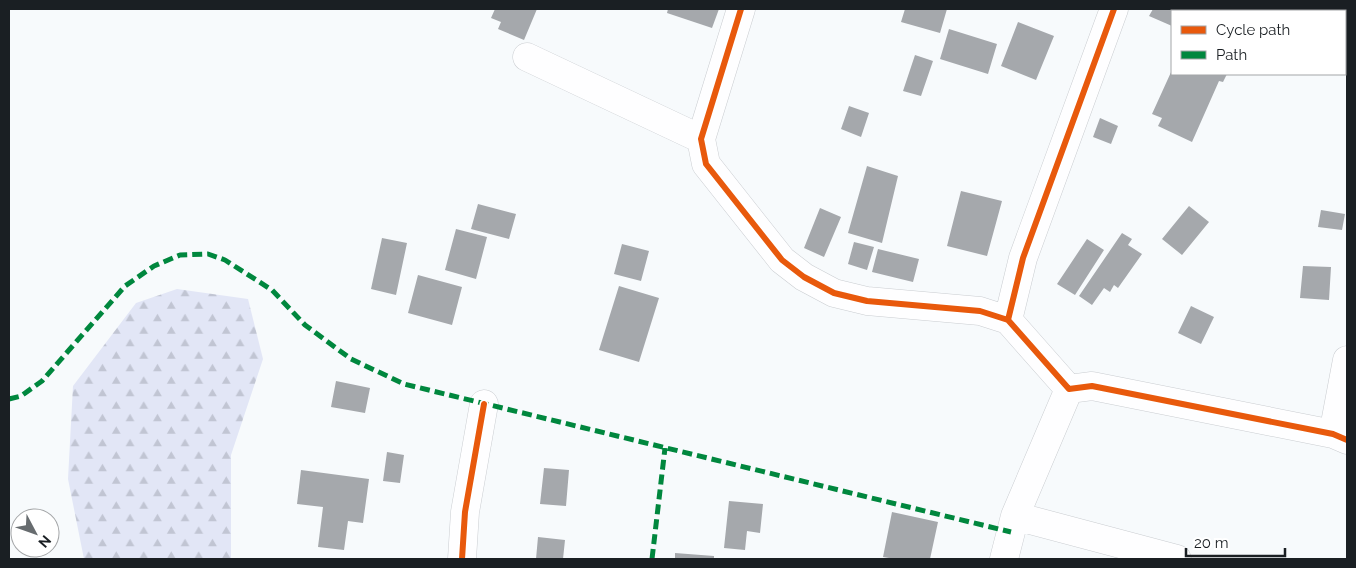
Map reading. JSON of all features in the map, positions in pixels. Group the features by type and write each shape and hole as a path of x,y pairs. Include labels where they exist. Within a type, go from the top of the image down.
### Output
{"street":[{"path":"741,9 701,139 706,164 782,260 804,277 834,294 867,301 980,311 1008,320 1069,389"},
{"path":"1008,320 1023,258 1114,9"},
{"path":"527,57 701,139"},
{"path":"1069,389 1092,386 1340,437 1347,360"},
{"path":"1004,559 1013,524 1069,389"},
{"path":"462,559 465,512 484,404"},
{"path":"1013,524 1177,559"}],"green space":[{"path":"177,289 248,299 263,359 231,455 231,559 84,559 68,479 73,386 136,303"}],"building":[{"path":"495,9 537,9 524,40 498,29 501,22 491,18"},
{"path":"668,9 719,9 712,28 667,13"},
{"path":"905,9 947,9 940,33 901,22"},
{"path":"1153,9 1204,10 1171,10 1171,26 1149,16"},
{"path":"1018,22 1054,36 1036,80 1001,66"},
{"path":"949,29 997,44 988,74 940,59"},
{"path":"915,55 933,61 921,96 903,91"},
{"path":"1171,72 1171,75 1226,75 1223,82 1219,81 1192,142 1158,126 1162,118 1152,114"},
{"path":"849,106 869,113 861,137 841,129"},
{"path":"1100,118 1118,126 1111,144 1093,137"},
{"path":"867,166 898,176 882,243 848,233"},
{"path":"961,191 1002,201 987,256 947,246"},
{"path":"478,204 516,214 509,239 471,229"},
{"path":"1189,206 1209,222 1182,255 1162,239"},
{"path":"820,208 841,217 824,257 804,248"},
{"path":"1321,210 1345,214 1342,230 1318,227"},
{"path":"456,229 487,237 476,279 445,270"},
{"path":"1122,233 1132,239 1128,245 1142,254 1118,288 1114,285 1110,292 1104,288 1092,305 1079,296"},
{"path":"382,238 407,243 396,295 371,289"},
{"path":"1087,239 1104,250 1075,295 1057,284"},
{"path":"854,242 874,247 867,270 848,264"},
{"path":"622,244 649,251 641,281 614,274"},
{"path":"878,249 919,259 913,282 872,272"},
{"path":"1303,266 1331,267 1329,300 1300,298"},
{"path":"418,275 462,287 452,325 408,313"},
{"path":"619,286 659,298 639,362 599,350"},
{"path":"1191,306 1214,317 1201,344 1178,333"},
{"path":"336,381 370,388 365,413 331,407"},
{"path":"387,452 404,455 400,483 383,481"},
{"path":"544,468 569,470 566,506 540,504"},
{"path":"301,470 369,479 363,523 348,521 344,550 318,547 323,507 297,504"},
{"path":"729,501 763,504 760,533 747,531 745,550 724,548"},
{"path":"892,512 938,522 930,559 883,557"},
{"path":"538,537 565,540 563,559 536,559"},
{"path":"675,553 714,556 714,559 675,559"}],"marked path":[{"path":"9,399 21,396 42,381 125,286 154,266 180,255 208,254 225,260 272,290 305,325 351,359 404,384 1011,532"},
{"path":"652,559 665,448"}],"cycle path":[{"path":"741,9 701,139 706,164 782,260 804,277 834,293 867,301 980,311 1008,320"},
{"path":"1114,9 1023,258 1008,320 1069,389 1092,386 1333,434 1347,440"},
{"path":"462,559 465,512 484,404"}]}
